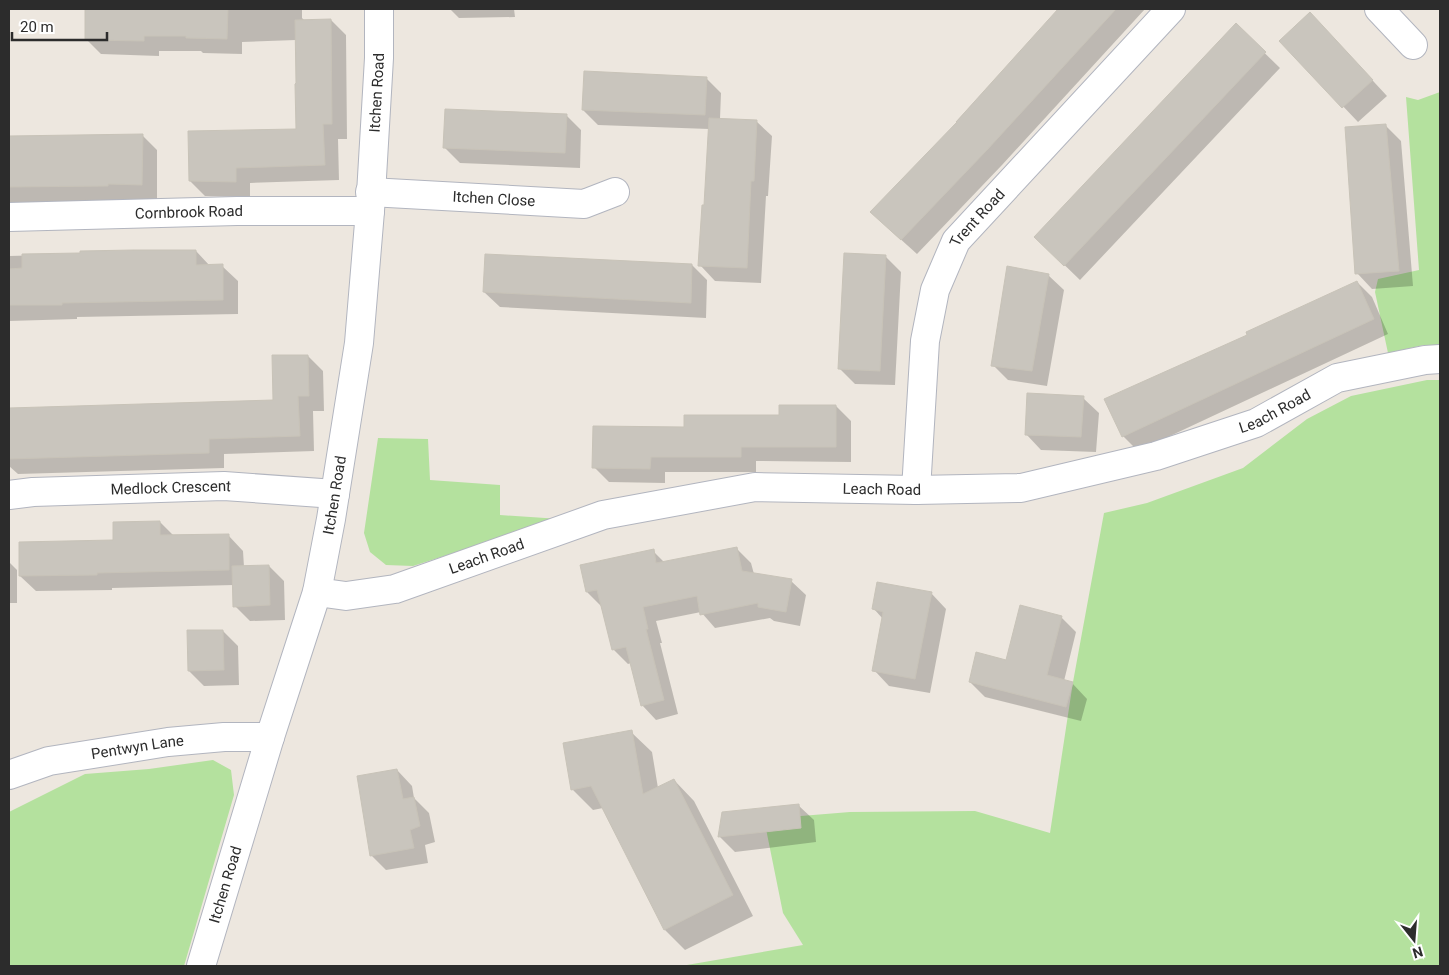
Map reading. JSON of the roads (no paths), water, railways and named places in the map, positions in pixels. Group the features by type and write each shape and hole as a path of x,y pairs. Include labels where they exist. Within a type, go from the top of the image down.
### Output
{"street":[{"name":"Itchen Road","path":"201,966 270,737 317,592 359,343 379,58 379,9"},
{"name":"Trent Road","path":"916,490 925,341 935,290 956,241 1171,9"},
{"path":"1379,9 1413,45"},
{"name":"Itchen Close","path":"370,201 584,204 615,192"},
{"name":"Cornbrook Road","path":"9,217 238,211 370,201"},
{"name":"Leach Road","path":"317,592 346,596 395,589 602,515 755,487 916,490 1021,488 1156,456 1256,423 1337,378 1425,360 1440,359"},
{"name":"Medlock Crescent","path":"9,495 33,492 224,486 335,494"},
{"name":"Pentwyn Lane","path":"9,775 49,761 168,742 224,737 270,737"}]}
